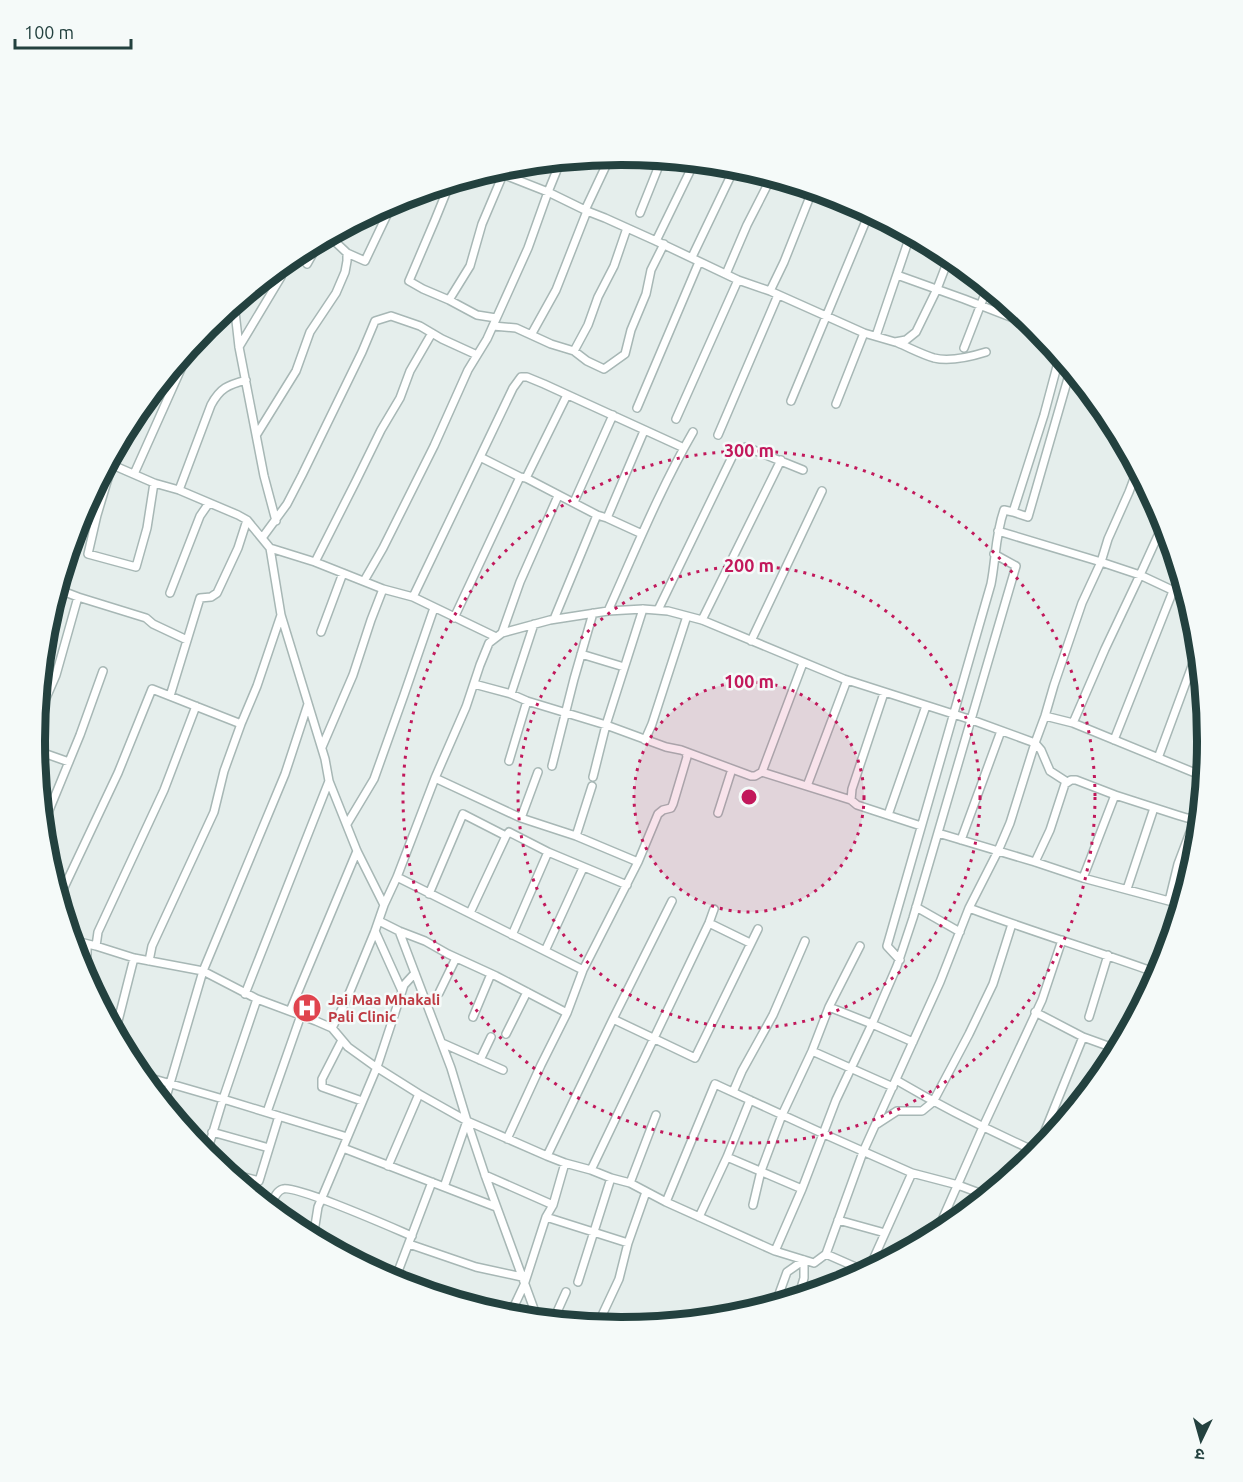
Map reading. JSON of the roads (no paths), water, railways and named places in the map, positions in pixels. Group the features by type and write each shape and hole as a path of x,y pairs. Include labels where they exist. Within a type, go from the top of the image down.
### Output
{"street":[{"path":"531,335 556,290 586,210 607,165"},
{"path":"640,213 659,166"},
{"path":"364,581 383,548 434,446 468,370 494,322 528,248 558,168"},
{"path":"446,192 409,281 477,315 574,351 587,361 604,369 625,354 631,330 646,294 660,243 692,169"},
{"path":"692,257 731,175"},
{"path":"507,176 548,192 738,280 770,291 864,333 944,360 975,356 986,352"},
{"path":"449,300 470,266 482,224 502,178"},
{"path":"726,274 768,183"},
{"path":"770,291 810,196"},
{"path":"335,241 347,253 365,261 387,215"},
{"path":"791,401 866,219"},
{"path":"574,351 614,266 627,228"},
{"path":"876,336 908,241"},
{"path":"257,434 296,371 310,332 336,293 345,272 347,253"},
{"path":"307,264 312,255"},
{"path":"637,408 699,262"},
{"path":"895,342 906,340 916,332 937,290 946,265"},
{"path":"897,275 1013,318"},
{"path":"239,347 281,277"},
{"path":"676,419 738,280"},
{"path":"964,348 985,294"},
{"path":"718,435 778,295"},
{"path":"235,313 239,347 264,476 276,521"},
{"path":"262,538 287,504 375,321 391,316 420,326 477,355"},
{"path":"315,562 381,430 400,398 410,371 432,333"},
{"path":"836,404 864,333"},
{"path":"1013,512 1058,364"},
{"path":"134,474 180,370"},
{"path":"413,597 513,388 521,376 544,384 684,448"},
{"path":"900,960 887,946 991,584 998,531 1004,510 1028,517 1068,377"},
{"path":"178,490 216,396 223,388 246,380"},
{"path":"454,618 514,492 567,395"},
{"path":"574,502 613,415"},
{"path":"607,518 644,431"},
{"path":"608,611 642,534 693,432"},
{"path":"658,610 733,455 738,450 746,447 803,470"},
{"path":"480,457 597,515 642,534"},
{"path":"702,620 780,460"},
{"path":"115,466 238,515 247,520 270,548 281,615 329,781 357,851 384,905"},
{"path":"82,942 134,958 203,971 256,999 332,1028 348,1047 377,1067 467,1121 547,1156 630,1183 666,1202 775,1251 814,1263 826,1254 863,1152 940,982 969,908 1010,823 1082,603 1134,478"},
{"path":"105,484 88,554 136,567 147,528 154,483"},
{"path":"751,641 822,491"},
{"path":"499,635 558,496"},
{"path":"170,593 200,516 209,503"},
{"path":"554,619 597,515"},
{"path":"170,696 200,598 217,594 238,548 247,520"},
{"path":"998,531 1140,575 1178,592"},
{"path":"1074,723 1105,649 1159,533"},
{"path":"270,548 315,562 383,589 413,597 454,618 499,635"},
{"path":"775,1251 802,1189 836,1100 900,960 1016,566 994,554"},
{"path":"321,632 343,573"},
{"path":"321,747 352,675 383,589"},
{"path":"1114,740 1173,591"},
{"path":"65,592 146,618 153,624 187,640"},
{"path":"47,696 56,675 78,597"},
{"path":"347,824 374,779 434,608"},
{"path":"593,777 606,725 643,609"},
{"path":"332,1028 346,1001 375,931 435,778 454,737 489,643 499,635 554,619 593,613 643,609 668,611 702,620 847,680 1035,743 1041,750 1050,771 1067,782"},
{"path":"552,766 593,613"},
{"path":"149,961 152,946 214,812 225,771 281,615"},
{"path":"645,740 687,616"},
{"path":"511,694 534,624"},
{"path":"581,654 624,667"},
{"path":"474,684 606,725 755,776 762,772 803,663"},
{"path":"1158,758 1193,664"},
{"path":"49,810 91,707 103,670"},
{"path":"807,786 847,680"},
{"path":"64,887 118,773 152,689 241,724"},
{"path":"851,800 852,789 884,693"},
{"path":"509,761 526,701"},
{"path":"167,1095 203,971 285,774 308,703"},
{"path":"87,956 164,790 196,706"},
{"path":"888,815 926,706"},
{"path":"1045,716 1074,723 1197,774"},
{"path":"961,840 1001,731"},
{"path":"507,1139 567,1013 583,970 627,885 658,814 671,808 673,804 687,757 686,752"},
{"path":"45,754 69,762"},
{"path":"718,813 732,769"},
{"path":"521,818 538,772"},
{"path":"762,772 851,800 854,804 921,826"},
{"path":"435,778 521,818 576,836 638,862"},
{"path":"1035,862 1050,830 1063,788 1071,780 1154,808 1193,818"},
{"path":"245,994 329,781"},
{"path":"576,836 592,786"},
{"path":"1083,878 1115,795"},
{"path":"1127,889 1154,808"},
{"path":"429,894 463,814 506,836"},
{"path":"470,913 509,832 583,868 627,885"},
{"path":"938,833 1083,878 1174,902"},
{"path":"1169,901 1178,864 1190,838"},
{"path":"290,1011 357,851"},
{"path":"512,935 548,852"},
{"path":"545,951 583,868"},
{"path":"397,877 583,970"},
{"path":"547,1156 672,901"},
{"path":"916,907 960,932"},
{"path":"969,908 1151,970"},
{"path":"591,1170 714,909"},
{"path":"379,921 425,941 567,1013"},
{"path":"709,923 750,943"},
{"path":"875,1126 897,1111 922,1111 933,1102 993,984 1012,924"},
{"path":"613,1019 695,1058 758,929"},
{"path":"375,931 402,991"},
{"path":"399,931 452,1068 485,1175 534,1311"},
{"path":"942,1220 1042,1000 1062,940"},
{"path":"733,1092 773,1015 805,941"},
{"path":"753,1205 761,1171 782,1115 812,1051 829,1007 860,946"},
{"path":"1089,1017 1108,955"},
{"path":"118,1022 134,958"},
{"path":"439,993 456,958"},
{"path":"314,1228 321,1198 377,1067 404,985 415,973"},
{"path":"473,1017 491,974"},
{"path":"506,1034 526,992"},
{"path":"209,1144 256,999"},
{"path":"829,1007 913,1042"},
{"path":"1035,1012 1083,1037 1110,1047"},
{"path":"267,1112 301,1015"},
{"path":"480,1060 490,1037"},
{"path":"1046,1130 1083,1037"},
{"path":"342,1040 322,1079 322,1087 362,1101"},
{"path":"442,1043 502,1070"},
{"path":"812,1051 894,1083 1028,1150"},
{"path":"155,1080 347,1137"},
{"path":"666,1202 715,1084 912,1173 979,1193"},
{"path":"388,1166 419,1094"},
{"path":"699,1217 750,1100"},
{"path":"630,1183 656,1115"},
{"path":"245,1177 259,1181 279,1116"},
{"path":"444,1187 467,1121"},
{"path":"213,1132 269,1148"},
{"path":"343,1148 496,1207"},
{"path":"727,1157 802,1189"},
{"path":"514,1307 524,1285 566,1163"},
{"path":"874,1259 912,1173"},
{"path":"485,1175 553,1205"},
{"path":"578,1281 611,1178"},
{"path":"397,1272 432,1182"},
{"path":"274,1200 279,1191 289,1189 321,1198 412,1236"},
{"path":"601,1317 619,1279 628,1243 646,1192"},
{"path":"546,1217 628,1243"},
{"path":"838,1220 885,1233"},
{"path":"409,1244 476,1267 522,1277"},
{"path":"826,1254 857,1267"},
{"path":"801,1289 804,1278 804,1260"},
{"path":"778,1296 786,1272 804,1260"},
{"path":"556,1314 566,1292"}],"place":[{"name":"Jai Maa Mhakali Pali Clinic","path":"307,1008"}]}
